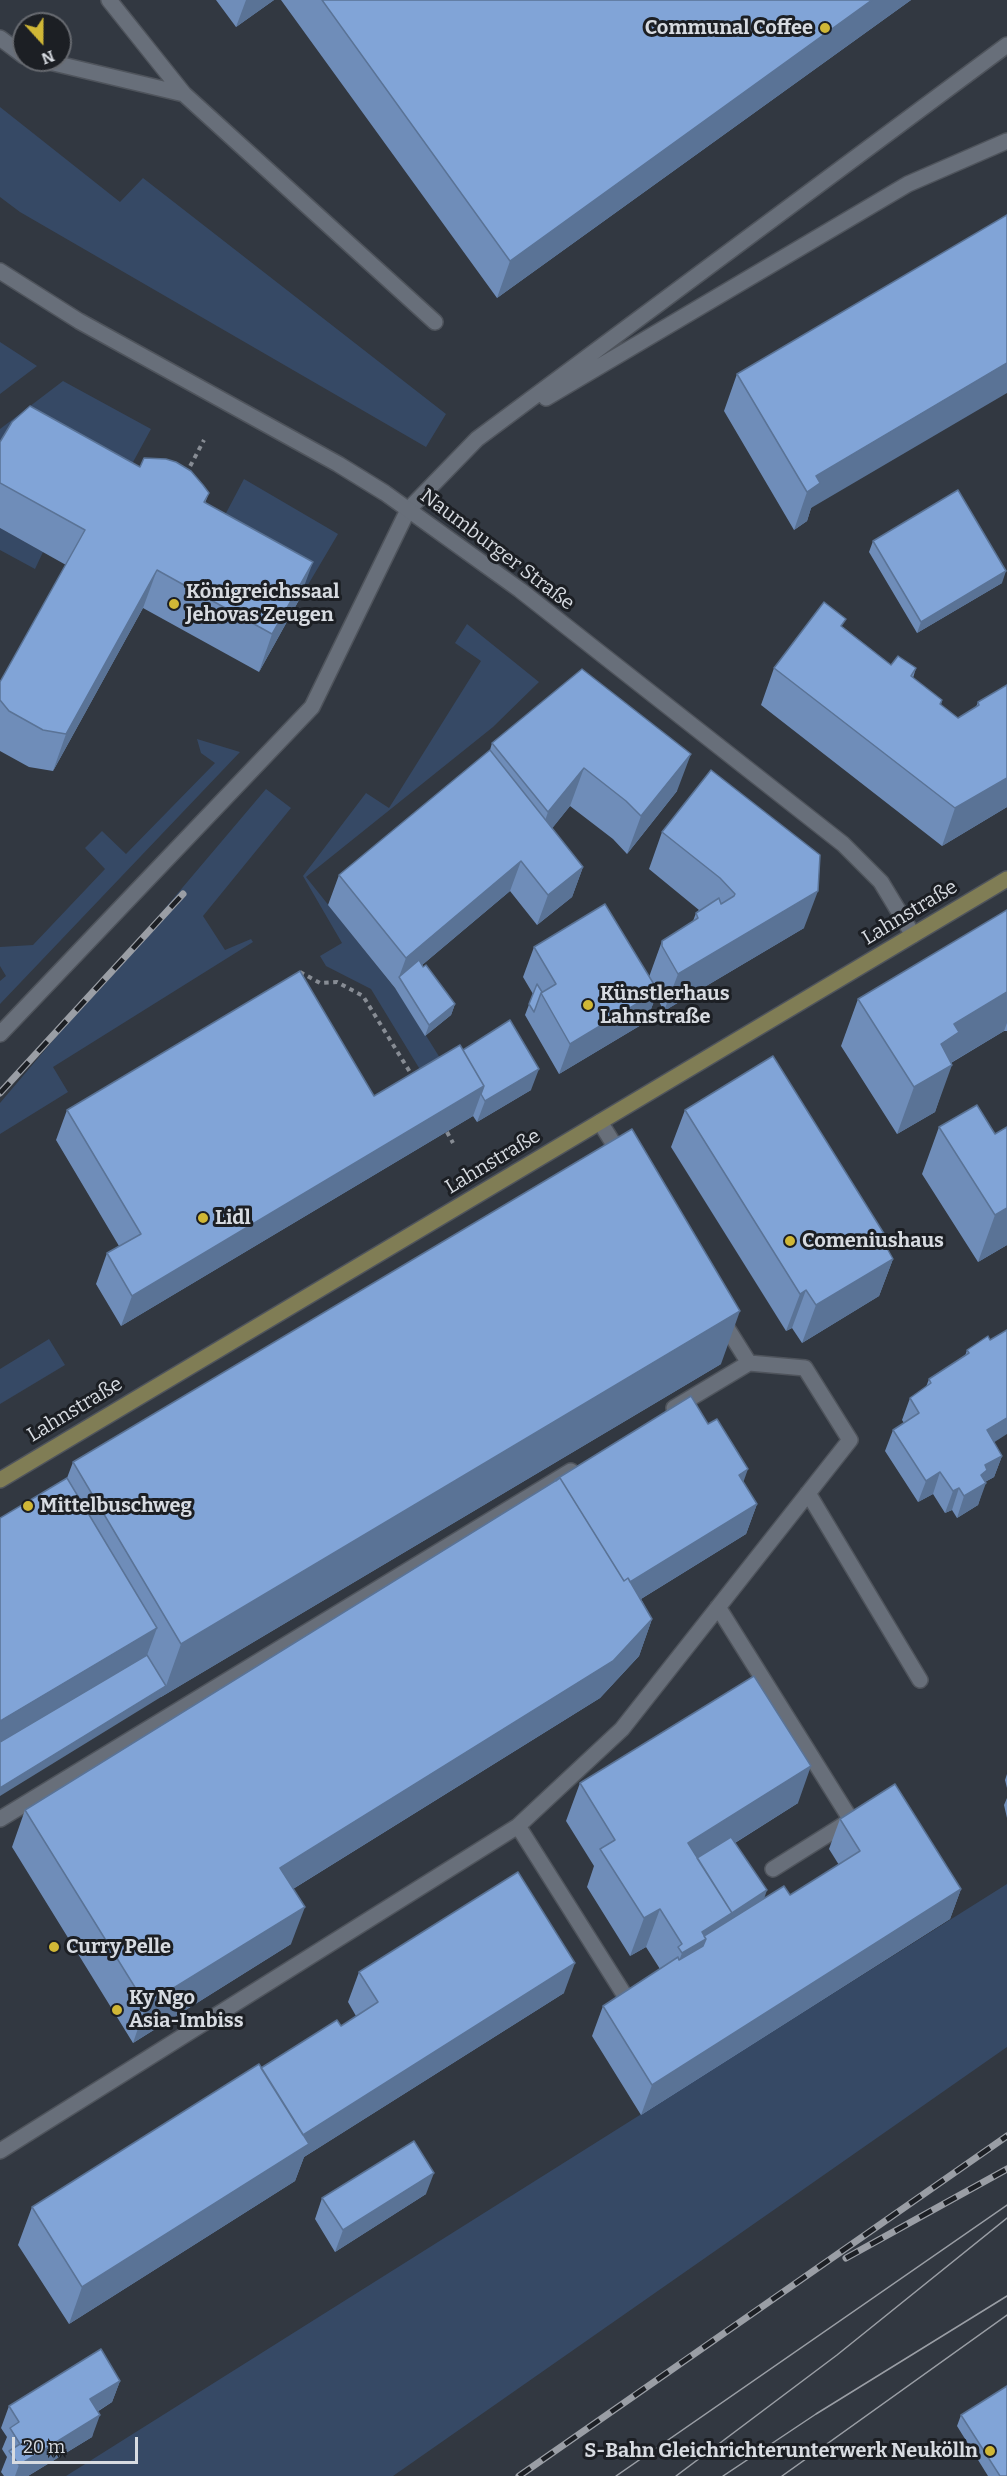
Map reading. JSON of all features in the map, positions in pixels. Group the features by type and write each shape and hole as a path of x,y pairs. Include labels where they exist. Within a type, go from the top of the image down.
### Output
{"street":[{"path":"109,0 184,94 435,322"},
{"path":"0,1034 312,707 408,510 477,439 1007,45"},
{"path":"72,67 184,94"},
{"path":"477,439 908,184 1007,141"},
{"name":"Naumburger Straße","path":"0,271 79,321 338,464 408,510 520,590 843,844 880,882 912,936"},
{"name":"Lahnstraße","path":"0,1480 1007,879"},
{"path":"600,1122 631,1172"},
{"path":"711,1303 748,1363"},
{"path":"0,2151 518,1826 622,1729 850,1440 805,1368 748,1363 658,1418"},
{"path":"0,1819 587,1461"},
{"path":"808,1493 920,1680"},
{"path":"718,1607 851,1820 773,1869"},
{"path":"518,1826 621,1992"}],"path":[{"path":"181,484 204,440"},
{"path":"300,972 320,983 337,982 363,996 416,1081"},
{"path":"447,1132 453,1143"}],"shaded area":[{"path":"0,107 120,202 143,178 446,414 426,447 20,212 0,197"},
{"path":"0,342 37,366 0,394"},
{"path":"63,381 151,429 114,497 0,457 0,429"},
{"path":"244,479 338,534 299,600 207,549"},
{"path":"0,528 43,552 35,569 0,550"},
{"path":"467,624 539,682 493,727 306,877 402,997 440,1058 430,1086 371,989 326,966 320,956 342,943 303,876 366,793 389,808 481,661 455,643"},
{"path":"197,739 240,752 0,1004 0,981 6,976 0,966 0,947 33,945 105,869 85,848 102,831 126,854 215,763 201,753"},
{"path":"266,789 291,808 203,916 225,950 251,939 253,942 53,1067 68,1092 0,1134 0,1103"},
{"path":"49,1339 65,1365 0,1404 0,1369"},
{"path":"1007,1884 1007,2047 393,2476 66,2476"}],"building":[{"path":"322,0 872,0 510,261"},
{"path":"1007,215 1007,363 816,476 820,483 807,492 737,374"},
{"name":"Königreichssaal Jehovas Zeugen","path":"30,406 140,467 144,458 176,462 191,471 209,493 204,502 313,562 272,634 157,570 66,734 43,730 9,711 0,700 0,682 85,530 0,483 0,442 12,422"},
{"path":"958,490 1006,571 921,622 873,541"},
{"path":"824,602 846,619 841,626 891,665 898,656 916,668 911,676 942,700 940,704 958,718 979,705 978,702 1007,685 1007,778 955,808 774,668"},
{"path":"582,669 691,754 641,816 626,801 584,768 548,812 492,743"},
{"path":"490,750 583,867 548,895 521,861 406,958 339,875"},
{"path":"711,770 820,855 818,891 678,974 662,946 662,941 698,918 696,913 719,898 721,904 735,894 720,878 662,832"},
{"name":"Künstlerhaus Lahnstraße","path":"605,904 658,991 570,1044 541,993 556,984 534,947"},
{"path":"1007,910 1007,992 954,1024 959,1032 941,1044 952,1065 914,1087 858,999"},
{"path":"419,960 423,967 426,965 455,1004 429,1025 399,977"},
{"name":"Lidl","path":"300,971 374,1096 460,1045 484,1086 132,1296 107,1253 141,1234 67,1110"},
{"path":"537,984 542,992 534,1012 529,1004"},
{"path":"510,1020 539,1069 485,1101 481,1094 484,1086 463,1050"},
{"name":"Comeniushaus","path":"773,1056 888,1240 884,1243 893,1259 816,1305 806,1290 800,1294 685,1110"},
{"path":"977,1105 995,1134 1007,1127 1007,1208 995,1215 939,1127"},
{"path":"632,1129 740,1311 181,1644 73,1462"},
{"path":"1007,1330 1007,1418 987,1430 1002,1456 985,1465 987,1470 981,1475 986,1483 964,1496 959,1488 953,1491 940,1472 926,1481 893,1430 919,1413 910,1398 931,1383 929,1379 969,1353 967,1350 988,1336 990,1340"},
{"path":"691,1396 708,1424 717,1419 748,1469 739,1475 757,1504 630,1582 628,1578 624,1581 560,1478 555,1480"},
{"path":"67,1478 157,1628 0,1721 0,1518"},
{"path":"560,1478 624,1581 628,1578 652,1619 613,1661 280,1868 305,1907 146,2005 25,1810"},
{"path":"147,1655 166,1686 0,1788 0,1742"},
{"path":"754,1676 811,1766 688,1843 732,1913 702,1932 706,1939 682,1953 678,1947 682,1944 660,1909 644,1918 600,1849 615,1840 580,1783"},
{"path":"895,1784 961,1889 652,2085 603,2006 678,1957 679,1960 703,1946 706,1939 704,1936 784,1886 790,1895 860,1851 840,1819"},
{"path":"731,1837 767,1890 732,1913 697,1858"},
{"path":"518,1872 575,1963 303,2135 261,2068 337,2020 341,2026 378,2002 359,1972"},
{"path":"259,2064 309,2144 82,2287 32,2207"},
{"path":"414,2141 434,2173 343,2230 322,2198"},
{"path":"101,2349 120,2381 90,2399 100,2415 19,2465 9,2451 20,2444 10,2428 19,2422 9,2406"},
{"name":"S-Bahn Gleichrichterunterwerk Neukölln","path":"1007,2386 1007,2476 1000,2476 961,2415"}],"tram line":[{"path":"616,2476 1007,2205"},
{"path":"676,2476 837,2355 1007,2218"},
{"path":"723,2476 816,2414 1007,2296"},
{"path":"782,2476 1007,2315"}],"railway":[{"path":"0,1093 183,894"},
{"path":"519,2476 1007,2136"},
{"path":"846,2258 1007,2169"}],"place":[{"name":"Communal Coffee","path":"825,28"},
{"name":"Königreichssaal Jehovas Zeugen","path":"174,604"},
{"name":"Künstlerhaus Lahnstraße","path":"588,1005"},
{"name":"Lidl","path":"203,1218"},
{"name":"Comeniushaus","path":"790,1241"},
{"name":"Mittelbuschweg","path":"28,1506"},
{"name":"Curry Pelle","path":"54,1947"},
{"name":"Ky Ngo Asia-Imbiss","path":"117,2010"},
{"name":"S-Bahn Gleichrichterunterwerk Neukölln","path":"990,2451"}]}
